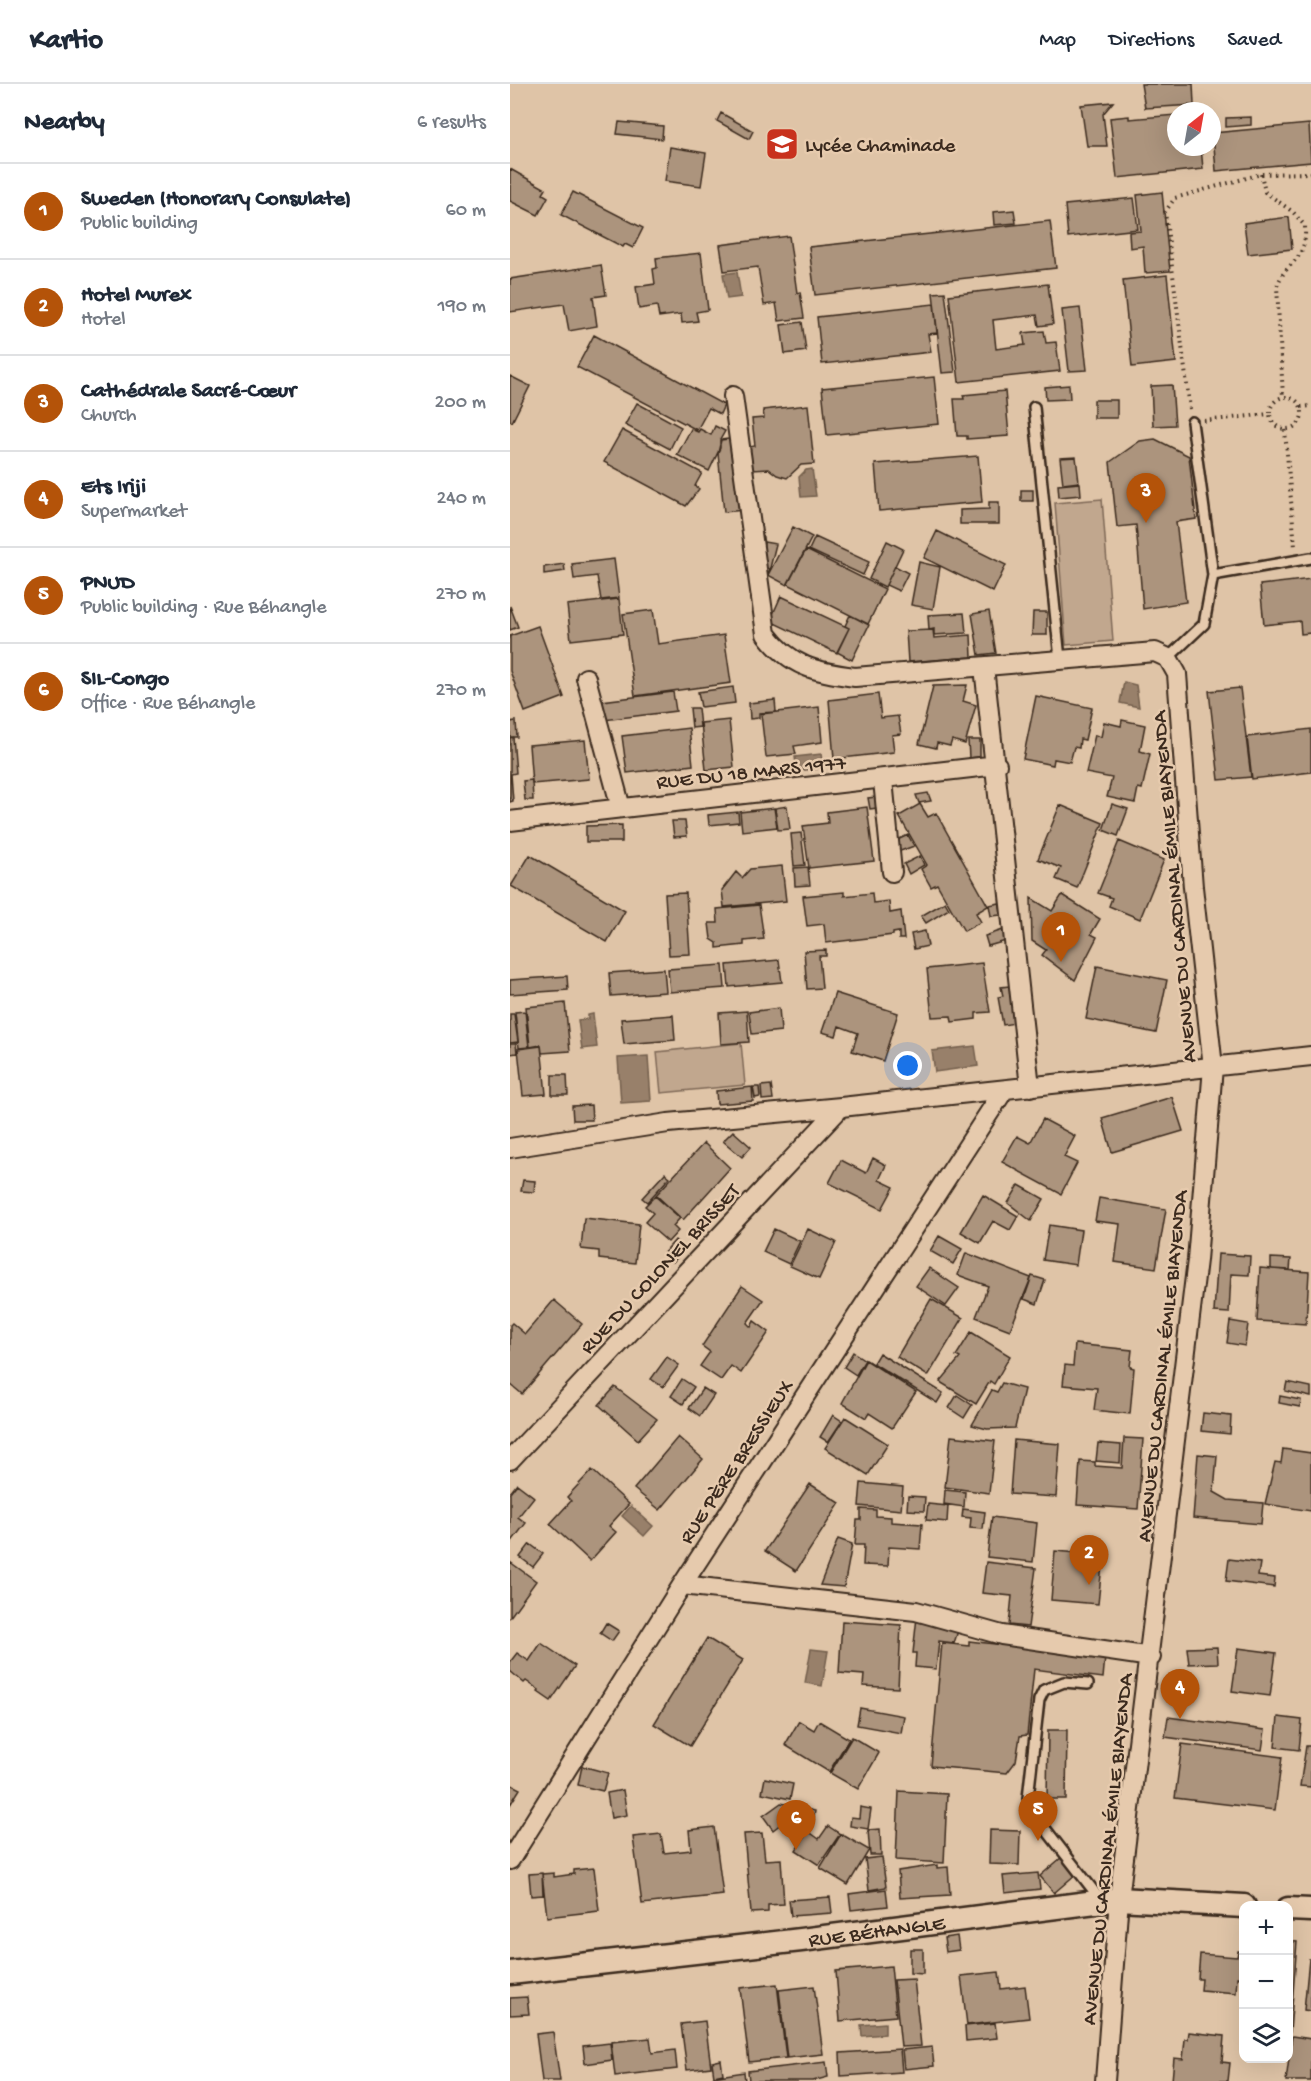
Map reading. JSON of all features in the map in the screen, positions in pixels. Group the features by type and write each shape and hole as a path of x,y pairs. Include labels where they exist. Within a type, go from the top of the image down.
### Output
{"street":[{"path":"733,396 766,634 779,651 798,664 825,673 855,677 1155,652 1168,658"},
{"name":"AVENUE DU CARDINAL ÉMILE BIAYENDA","path":"1105,2081 1110,1900 1151,1657 1197,1260 1213,1067 1193,886 1177,674 1168,658"},
{"path":"984,667 997,765 1030,1087"},
{"path":"586,678 621,808"},
{"name":"RUE DU 18 MARS 1977","path":"510,821 883,780 997,765"},
{"path":"883,780 892,872"},
{"path":"510,1148 668,1123 842,1107 1311,1056"},
{"name":"RUE PÈRE BRESSIEUX","path":"510,1860 682,1585 1004,1090"},
{"name":"RUE DU COLONEL BRISSET","path":"510,1460 842,1107"},
{"path":"682,1585 916,1611 1002,1635 1151,1657"},
{"name":"RUE BÉHANGLE","path":"510,1973 801,1940 1110,1900 1239,1906"},
{"path":"1293,1909 1311,1910"}],"lane":[{"path":"1034,407 1060,659"},
{"path":"1168,658 1204,624 1213,575 1192,422"},
{"path":"1213,575 1311,558"},
{"path":"1088,1684 1064,1682 1044,1690 1039,1700 1028,1798 1037,1818 1110,1900"}],"path":[{"path":"1269,414 1192,422 1166,212 1175,198 1261,174 1311,173"},
{"path":"1261,174 1265,192 1293,212 1305,226 1303,250 1299,258 1280,277 1277,286 1283,397"},
{"path":"1283,397 1294,399 1301,407 1299,423 1285,430 1272,423 1269,414 1275,401 1283,397"},
{"path":"1301,407 1311,406"},
{"path":"1285,430 1297,560"}],"shaded area":[{"path":"737,272 741,297 727,299 723,274"},
{"path":"812,469 816,496 801,497 799,477 806,470"},
{"path":"1102,499 1113,641 1066,645 1055,503"},
{"path":"1124,682 1136,685 1139,707 1120,703"},
{"path":"821,754 823,768 797,771 795,757"},
{"path":"593,1014 597,1047 582,1049 578,1020 588,1019 588,1015"},
{"path":"741,1043 745,1085 661,1093 657,1052"},
{"path":"975,1046 978,1066 935,1072 932,1051"},
{"path":"648,1056 651,1101 621,1103 618,1058"},
{"path":"631,1506 653,1526 644,1536 622,1516"},
{"path":"811,1649 828,1651 822,1686 805,1683"},
{"path":"885,2023 885,2034 862,2036 861,2025"}],"building":[{"path":"1141,84 1193,84 1194,102 1167,102 1167,107 1145,108"},
{"path":"1113,102 1103,114 1107,146 1087,146 1081,105"},
{"path":"721,113 753,131 749,139 717,121"},
{"path":"1129,116 1129,119 1167,116 1167,156 1202,156 1203,169 1117,178 1110,118"},
{"path":"1251,117 1251,125 1226,127 1226,118"},
{"path":"619,122 663,126 662,139 617,134"},
{"path":"1309,124 1311,162 1216,171 1215,156 1221,156 1221,132"},
{"path":"670,147 706,153 701,186 665,181"},
{"path":"510,169 546,189 543,194 548,197 538,215 510,201"},
{"path":"573,192 643,228 633,248 625,244 623,247 561,215"},
{"path":"1162,192 1170,271 1145,273 1143,246 1130,248 1129,232 1141,231 1137,195"},
{"path":"1134,198 1138,229 1068,237 1065,205"},
{"path":"1014,210 1016,223 994,225 993,212"},
{"path":"1289,217 1292,249 1248,254 1244,223"},
{"path":"1050,221 1056,268 815,295 809,247"},
{"path":"789,236 797,293 800,292 804,318 779,321 776,303 764,305 758,267 724,271 720,245"},
{"path":"701,253 708,310 696,312 698,321 682,323 681,314 659,317 657,306 639,309 636,287 655,284 653,269 657,268 656,258"},
{"path":"601,265 606,295 593,297 597,326 569,331 564,304 510,312 510,279"},
{"path":"1167,275 1176,362 1132,367 1123,280"},
{"path":"1048,284 1053,324 1039,326 1037,315 993,320 996,349 1025,345 1023,333 1044,331 1046,343 1056,342 1060,371 959,382 949,295"},
{"path":"945,292 955,372 942,373 933,293"},
{"path":"934,304 937,333 928,334 931,352 822,364 817,317"},
{"path":"1080,308 1087,370 1069,371 1062,310"},
{"path":"802,322 806,351 785,354 781,325"},
{"path":"594,335 724,405 720,414 709,408 697,430 577,367"},
{"path":"510,376 530,386 512,422 510,421"},
{"path":"934,377 939,424 827,435 822,388"},
{"path":"1069,385 1070,399 1046,400 1045,387"},
{"path":"1172,385 1175,425 1153,426 1151,386"},
{"path":"1005,391 1009,436 967,439 967,436 957,436 954,399 964,399 963,395"},
{"path":"1094,400 1117,400 1117,418 1094,418"},
{"path":"637,403 681,427 670,449 625,425"},
{"path":"808,405 814,464 801,465 787,478 769,469 752,470 749,447 755,446 752,419 764,418 763,410"},
{"path":"715,426 725,431 709,471 677,455 691,429 698,432 700,429 711,435"},
{"path":"622,430 702,473 695,486 699,489 686,506 604,462"},
{"path":"736,438 744,510 724,512 718,453 721,440"},
{"path":"1155,439 1189,456 1196,519 1176,522 1186,602 1143,609 1136,525 1117,527 1110,462 1140,441"},
{"path":"978,456 982,502 879,511 875,464"},
{"path":"1076,457 1079,482 1063,484 1060,458"},
{"path":"1080,483 1081,495 1059,497 1058,485"},
{"path":"1021,490 1033,490 1033,501 1021,501"},
{"path":"989,502 999,502 999,524 960,524 960,510 989,509"},
{"path":"793,527 812,537 787,585 768,575"},
{"path":"937,531 1006,565 993,592 924,558"},
{"path":"815,537 869,562 863,575 809,550"},
{"path":"887,541 903,549 885,587 869,579"},
{"path":"764,542 776,544 769,572 761,572"},
{"path":"806,550 885,589 868,624 788,584"},
{"path":"614,559 619,598 601,600 597,576 574,579 572,564"},
{"path":"919,562 940,567 933,609 911,605"},
{"path":"564,564 565,571 544,574 544,567"},
{"path":"895,566 908,573 899,591 886,585"},
{"path":"1311,579 1311,633 1301,634 1300,621 1264,625 1260,585"},
{"path":"781,596 849,628 837,653 770,621"},
{"path":"619,599 623,634 571,640 567,605"},
{"path":"510,606 518,627 510,630"},
{"path":"653,610 658,644 724,635 731,683 635,696 623,614"},
{"path":"989,611 996,653 979,655 972,614"},
{"path":"1033,612 1047,612 1047,635 1032,635"},
{"path":"964,613 966,633 934,635 934,629 929,630 928,615"},
{"path":"850,615 869,625 852,660 837,652 849,628 845,626"},
{"path":"538,626 564,697 525,712 510,671 510,636"},
{"path":"933,630 934,638 971,635 972,657 908,662 906,631"},
{"path":"967,685 963,701 976,705 965,744 952,740 950,746 937,743 936,748 919,744 933,686"},
{"path":"733,687 735,703 701,707 698,692"},
{"path":"1240,688 1251,777 1219,780 1209,691"},
{"path":"673,692 676,711 604,720 602,701"},
{"path":"878,694 881,718 898,716 901,734 892,735 894,752 834,759 829,700"},
{"path":"1036,696 1092,708 1085,740 1080,739 1079,748 1074,747 1070,762 1054,759 1053,765 1023,759"},
{"path":"775,700 776,712 759,713 759,718 750,719 749,703"},
{"path":"819,707 822,742 794,746 796,754 766,757 761,714"},
{"path":"690,708 698,708 700,727 692,728"},
{"path":"729,720 734,767 706,770 701,723"},
{"path":"1122,720 1145,725 1140,751 1150,754 1142,789 1138,788 1135,803 1107,797 1112,778 1086,773 1095,735 1101,737 1104,722 1121,726"},
{"path":"516,721 517,737 510,737 510,722"},
{"path":"689,728 693,765 627,773 622,736"},
{"path":"1311,729 1311,772 1252,779 1247,737"},
{"path":"513,737 516,773 511,774 513,801 510,802 510,738"},
{"path":"585,740 589,779 532,784 529,745"},
{"path":"968,740 980,740 980,757 969,758"},
{"path":"532,780 533,800 525,800 523,781"},
{"path":"928,793 931,801 919,803 916,795"},
{"path":"876,797 877,808 870,809 868,798"},
{"path":"920,804 928,817 936,813 988,906 976,913 981,922 964,931 937,884 931,887 921,869 927,865 899,816"},
{"path":"1112,804 1128,809 1118,836 1103,830"},
{"path":"1060,805 1103,823 1077,888 1056,879 1061,868 1038,859"},
{"path":"787,806 790,829 778,830 775,808"},
{"path":"867,807 874,861 809,868 803,826 828,823 827,812"},
{"path":"774,808 777,827 742,831 740,812"},
{"path":"738,812 739,822 709,825 708,815"},
{"path":"672,821 685,821 687,836 674,837"},
{"path":"622,825 622,842 586,842 586,826"},
{"path":"801,833 805,865 794,866 791,834"},
{"path":"908,835 914,846 895,853 893,842"},
{"path":"1119,841 1164,860 1140,919 1109,906 1112,898 1098,893"},
{"path":"530,855 625,911 607,942 511,886"},
{"path":"920,856 924,865 909,874 904,864"},
{"path":"782,866 786,901 724,907 722,890 736,872 742,878 750,869"},
{"path":"808,867 810,885 795,886 794,868"},
{"path":"844,892 844,896 872,893 873,903 889,901 890,913 901,911 904,939 899,939 899,932 893,935 826,943 824,924 807,926 803,896"},
{"path":"686,893 690,954 669,955 665,894"},
{"path":"1062,895 1100,919 1091,934 1097,937 1075,980 1042,955 1046,950 1032,941 1031,898 1052,911"},
{"path":"945,902 949,909 926,923 921,916"},
{"path":"1000,903 1001,915 991,916 989,905"},
{"path":"759,905 764,939 744,941 744,945 717,948 717,943 711,939 709,923 718,923 717,909"},
{"path":"1003,930 1006,941 988,946 985,936"},
{"path":"925,931 928,946 914,949 911,934"},
{"path":"826,950 826,956 819,956 822,988 807,989 804,951"},
{"path":"779,960 782,982 729,987 727,965"},
{"path":"982,963 990,1012 976,1013 976,1019 952,1022 951,1016 932,1017 927,969"},
{"path":"723,965 725,988 670,992 668,969"},
{"path":"1097,966 1167,980 1156,1033 1086,1019"},
{"path":"664,969 666,992 611,996 609,973"},
{"path":"567,976 568,990 510,994 510,980"},
{"path":"1009,986 1015,1023 1003,1025 998,997 1003,996 1001,987"},
{"path":"835,993 898,1013 883,1061 852,1051 858,1033 839,1026 836,1036 822,1032"},
{"path":"565,1003 570,1051 542,1053 541,1045 530,1047 526,1007"},
{"path":"779,1008 781,1031 752,1034 749,1012"},
{"path":"525,1011 529,1047 519,1048 515,1012"},
{"path":"747,1011 749,1042 721,1044 719,1013"},
{"path":"510,1014 514,1014 518,1042 510,1043"},
{"path":"673,1015 675,1040 624,1044 621,1019"},
{"path":"510,1043 516,1043 517,1053 510,1054"},
{"path":"541,1046 546,1094 523,1096 518,1049"},
{"path":"552,1075 567,1075 568,1095 552,1095"},
{"path":"771,1085 773,1099 762,1100 761,1086"},
{"path":"752,1087 753,1101 717,1104 716,1091"},
{"path":"753,1087 759,1087 760,1097 755,1098"},
{"path":"1172,1097 1183,1131 1112,1152 1102,1118"},
{"path":"591,1105 592,1120 573,1120 572,1106"},
{"path":"1043,1119 1075,1136 1064,1157 1077,1163 1061,1194 1002,1162 1017,1136 1030,1143"},
{"path":"733,1131 751,1147 742,1157 723,1141"},
{"path":"704,1143 730,1168 683,1220 656,1195"},
{"path":"873,1158 886,1165 879,1180 894,1187 882,1209 829,1183 841,1160 866,1173"},
{"path":"665,1173 670,1177 647,1202 642,1198"},
{"path":"523,1180 535,1181 534,1192 521,1191"},
{"path":"1019,1185 1044,1199 1031,1221 1008,1203"},
{"path":"983,1195 1018,1216 1010,1230 993,1221 980,1243 961,1232"},
{"path":"655,1196 680,1218 673,1226 678,1231 668,1242 645,1222 653,1213 645,1206"},
{"path":"1099,1198 1166,1209 1156,1268 1115,1262 1120,1224 1095,1221"},
{"path":"584,1218 639,1224 635,1263 599,1259 599,1251 581,1249"},
{"path":"1049,1225 1081,1230 1076,1265 1043,1260"},
{"path":"774,1229 800,1241 789,1264 763,1252"},
{"path":"808,1229 836,1242 819,1279 790,1266"},
{"path":"939,1236 962,1249 953,1264 930,1251"},
{"path":"675,1240 685,1249 673,1262 663,1254"},
{"path":"966,1253 1031,1278 1010,1330 976,1317 988,1286 958,1275"},
{"path":"1218,1254 1250,1256 1249,1275 1231,1274 1229,1313 1214,1312"},
{"path":"1271,1258 1291,1259 1290,1270 1271,1269"},
{"path":"929,1268 959,1288 946,1306 916,1286"},
{"path":"1260,1268 1309,1272 1306,1324 1257,1321"},
{"path":"1032,1276 1045,1280 1037,1304 1024,1299"},
{"path":"742,1286 763,1300 747,1323 751,1327 754,1321 769,1332 741,1373 731,1366 721,1380 700,1366 710,1352 702,1346"},
{"path":"931,1299 963,1318 928,1376 897,1357"},
{"path":"554,1300 582,1324 522,1394 510,1384 510,1325 512,1323 525,1334"},
{"path":"1230,1321 1248,1324 1245,1346 1227,1343"},
{"path":"971,1332 1010,1356 994,1384 990,1381 976,1404 940,1382 960,1358 956,1356"},
{"path":"1075,1344 1132,1350 1130,1367 1134,1368 1130,1414 1094,1410 1097,1388 1063,1385 1065,1365 1073,1366"},
{"path":"853,1352 865,1360 856,1375 844,1367"},
{"path":"879,1353 943,1393 937,1403 873,1363"},
{"path":"667,1357 679,1365 663,1387 651,1379"},
{"path":"866,1360 916,1392 892,1428 869,1413 866,1418 842,1403"},
{"path":"682,1379 694,1387 683,1404 671,1396"},
{"path":"1287,1382 1311,1387 1311,1397 1285,1391"},
{"path":"1002,1383 1024,1389 1015,1428 987,1429 972,1425 992,1390 997,1392"},
{"path":"615,1387 657,1419 638,1440 599,1405"},
{"path":"703,1388 714,1395 700,1416 689,1408"},
{"path":"957,1395 972,1405 964,1418 949,1408"},
{"path":"1280,1396 1301,1400 1300,1407 1279,1403"},
{"path":"1203,1413 1231,1416 1230,1434 1201,1431"},
{"path":"833,1415 842,1421 828,1442 820,1437"},
{"path":"845,1417 888,1444 868,1475 825,1448"},
{"path":"951,1436 995,1441 989,1493 945,1487"},
{"path":"678,1437 703,1459 660,1510 634,1489"},
{"path":"1124,1438 1143,1439 1138,1509 1077,1505 1080,1461 1095,1462 1095,1466 1122,1468"},
{"path":"1014,1440 1060,1444 1056,1497 1010,1494"},
{"path":"1098,1443 1121,1445 1120,1463 1096,1461"},
{"path":"1283,1449 1311,1453 1311,1511 1265,1504 1275,1462 1281,1463"},
{"path":"1198,1454 1217,1456 1214,1492 1228,1500 1263,1503 1261,1524 1193,1518"},
{"path":"592,1470 629,1504 609,1526 616,1532 590,1561 550,1524 571,1501 567,1497"},
{"path":"861,1483 903,1487 901,1510 859,1506"},
{"path":"517,1484 534,1497 518,1517 526,1523 510,1544 510,1493"},
{"path":"810,1484 840,1503 796,1571 765,1551"},
{"path":"945,1490 965,1492 964,1507 944,1504"},
{"path":"908,1496 925,1497 924,1511 907,1510"},
{"path":"928,1504 948,1506 947,1522 926,1520"},
{"path":"861,1509 876,1510 876,1516 891,1517 891,1522 922,1524 920,1549 889,1547 888,1566 863,1565 864,1545 855,1545 857,1520 861,1520"},
{"path":"963,1509 985,1512 983,1529 970,1528 971,1518 962,1517"},
{"path":"992,1517 1037,1523 1033,1562 987,1557"},
{"path":"838,1539 852,1544 844,1587 820,1585"},
{"path":"530,1544 543,1554 533,1567 520,1557"},
{"path":"1055,1551 1103,1555 1098,1604 1051,1600"},
{"path":"1229,1559 1260,1563 1258,1576 1275,1578 1274,1587 1226,1581"},
{"path":"510,1562 536,1581 510,1617"},
{"path":"986,1562 1036,1568 1028,1627 1009,1625 1012,1596 982,1593"},
{"path":"917,1617 958,1631 954,1643 939,1641 936,1669 915,1667 916,1653 913,1653"},
{"path":"842,1621 901,1625 898,1688 863,1686 864,1675 839,1673"},
{"path":"606,1623 619,1631 612,1641 600,1633"},
{"path":"707,1638 743,1660 690,1746 654,1724"},
{"path":"969,1641 1105,1657 1103,1678 1034,1669 1027,1735 1020,1736 1016,1761 1007,1773 931,1766 942,1643 969,1646"},
{"path":"541,1643 575,1666 551,1701 510,1671 510,1662 517,1653 529,1661"},
{"path":"1217,1647 1218,1663 1189,1664 1187,1648"},
{"path":"1238,1648 1276,1653 1270,1696 1232,1691"},
{"path":"860,1708 904,1716 901,1733 857,1725"},
{"path":"1168,1717 1265,1730 1262,1750 1165,1737"},
{"path":"1278,1717 1302,1720 1299,1750 1275,1747"},
{"path":"799,1721 814,1730 819,1721 849,1739 829,1772 785,1745"},
{"path":"1048,1730 1067,1730 1066,1799 1047,1799"},
{"path":"852,1737 879,1753 858,1789 830,1773"},
{"path":"1182,1744 1282,1757 1275,1810 1175,1798"},
{"path":"1306,1746 1311,1746 1311,1787 1300,1786"},
{"path":"582,1766 608,1773 603,1791 578,1785"},
{"path":"765,1778 793,1784 790,1799 762,1793"},
{"path":"510,1784 520,1789 510,1805"},
{"path":"623,1790 627,1815 611,1818 607,1793"},
{"path":"899,1791 947,1794 944,1863 896,1860"},
{"path":"781,1803 815,1811 812,1827 786,1820 773,1830 763,1816"},
{"path":"860,1807 871,1809 868,1829 850,1826 851,1817 859,1818"},
{"path":"828,1826 840,1834 819,1865 796,1850 808,1831 819,1839"},
{"path":"714,1827 723,1895 642,1904 633,1837 661,1834 664,1853 691,1850 689,1830"},
{"path":"880,1829 881,1855 870,1855 868,1830"},
{"path":"990,1830 1020,1831 1019,1865 989,1864"},
{"path":"762,1833 765,1860 781,1859 784,1904 768,1905 768,1912 751,1913 744,1834"},
{"path":"841,1834 869,1850 848,1885 820,1868"},
{"path":"882,1857 886,1887 869,1890 865,1859"},
{"path":"1062,1857 1076,1874 1054,1893 1040,1876"},
{"path":"937,1865 937,1868 948,1867 950,1895 900,1898 898,1871"},
{"path":"594,1868 599,1911 547,1917 542,1874 554,1873 554,1877 574,1874 574,1870"},
{"path":"542,1873 543,1895 531,1896 529,1874"},
{"path":"1038,1873 1040,1889 1005,1893 1003,1876"},
{"path":"886,1889 888,1906 851,1910 849,1894"},
{"path":"830,1897 832,1913 791,1916 789,1900"},
{"path":"957,1936 959,1950 946,1952 944,1938"},
{"path":"1293,1942 1297,1942 1293,1993"},
{"path":"910,1949 923,1949 923,1974 910,1973"},
{"path":"1239,1951 1239,1977 1237,1977 1236,1993 1201,1990 1202,1979 1198,1979 1200,1954 1237,1957"},
{"path":"1309,1959 1311,1959 1311,2011 1304,2010"},
{"path":"891,1966 896,2016 840,2021 836,1971"},
{"path":"999,1972 1001,1989 1025,1986 1029,2018 967,2025 961,1976"},
{"path":"914,1979 921,2046 901,2047 894,1980"},
{"path":"777,1984 786,2058 749,2062 740,1988"},
{"path":"814,1986 823,2054 787,2058 779,1990"},
{"path":"527,1997 529,2014 510,2015 510,1998"},
{"path":"705,2021 711,2067 687,2070 681,2024"},
{"path":"995,2023 997,2038 966,2041 965,2026"},
{"path":"553,2032 560,2081 542,2081 536,2034"},
{"path":"1189,2032 1224,2036 1222,2062 1230,2063 1228,2081 1172,2081 1174,2058 1183,2059 1185,2039 1188,2039"},
{"path":"1293,2036 1311,2039 1311,2081 1286,2081 1288,2063 1293,2063"},
{"path":"650,2038 652,2053 675,2050 677,2069 615,2076 611,2042"},
{"path":"610,2043 612,2060 585,2064 583,2046"},
{"path":"932,2047 934,2066 904,2069 902,2050"},
{"path":"900,2049 902,2072 841,2076 840,2053"},
{"path":"721,2060 723,2074 714,2076 712,2062"},
{"path":"826,2062 828,2077 813,2081 749,2081 748,2071"},
{"path":"744,2072 745,2081 713,2081 713,2077"}],"place":[{"name":"Lycée Chaminade","path":"782,144"},
{"name":"Cathédrale Sacré-Cœur","path":"1146,523"},
{"name":"Sweden (Honorary Consulate)","path":"1061,962"},
{"name":"Hotel Murex","path":"1089,1585"},
{"name":"Ets Iriji","path":"1180,1719"},
{"name":"PNUD","path":"1038,1841"},
{"name":"SIL-Congo","path":"796,1850"}]}
